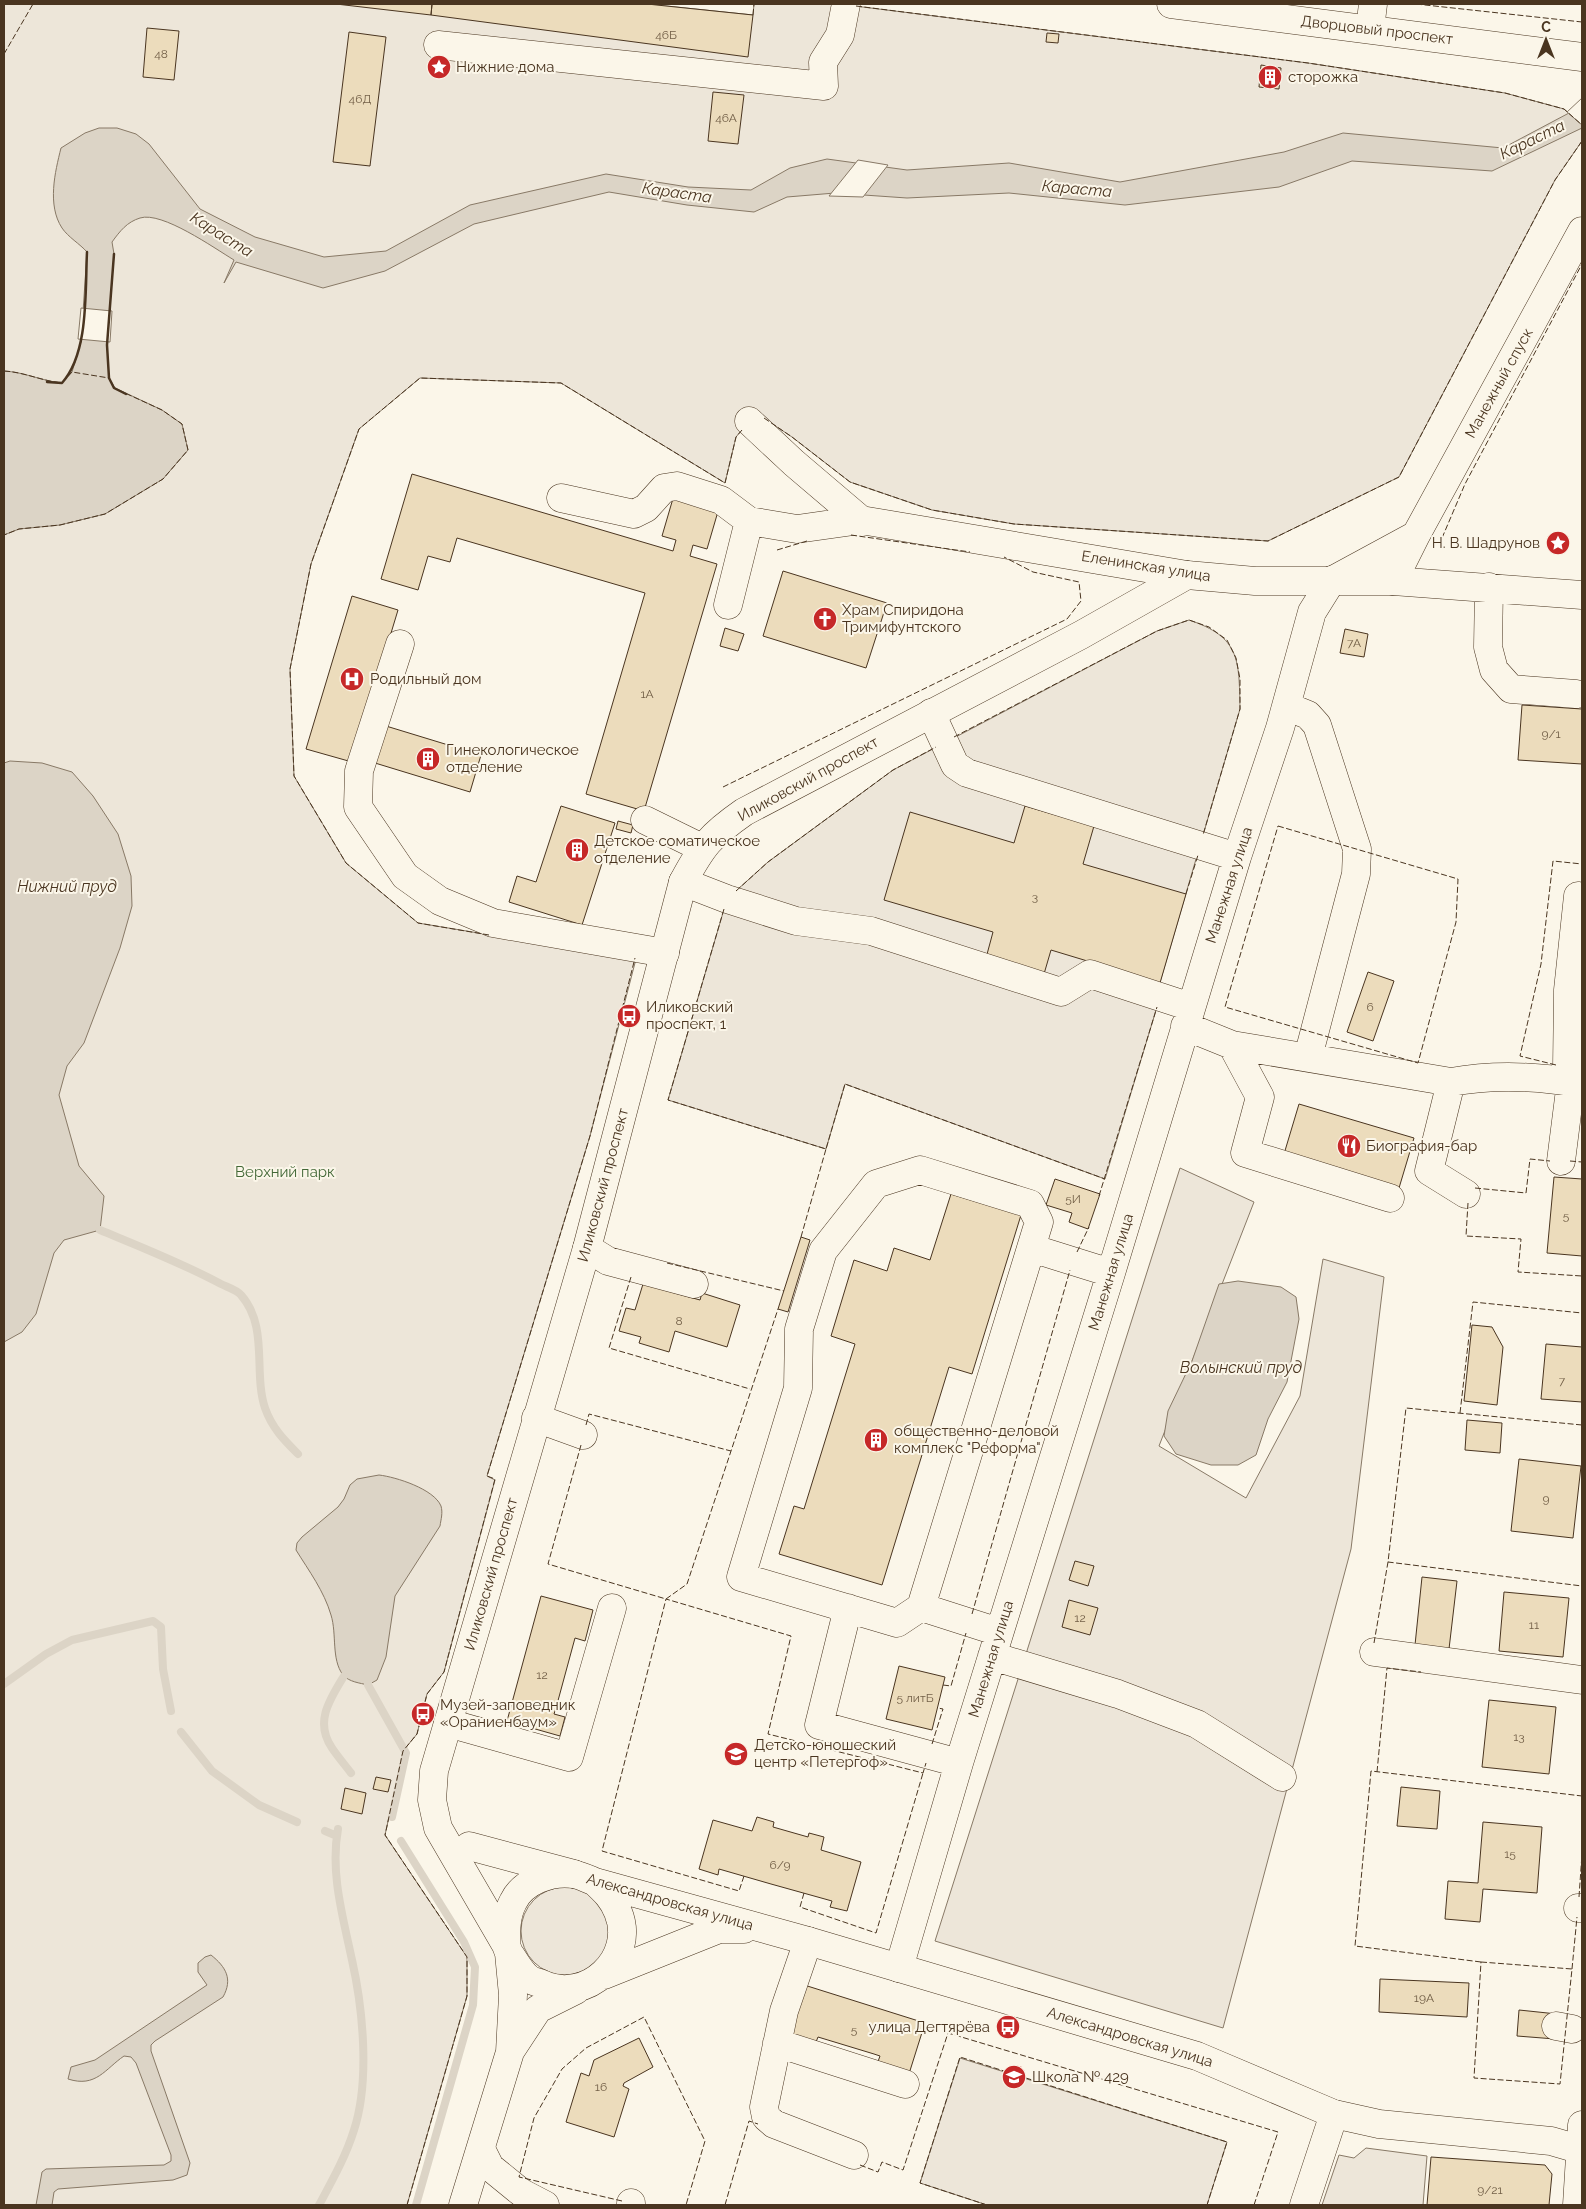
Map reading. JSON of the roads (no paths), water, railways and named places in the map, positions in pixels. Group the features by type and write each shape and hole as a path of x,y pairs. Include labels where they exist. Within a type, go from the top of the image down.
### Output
{"main road":[{"path":"438,45 824,86 823,62 840,35 846,4"},
{"name":"Дворцовый проспект","path":"1171,4 1372,16 1582,57"},
{"name":"Манежный спуск","path":"1393,582 1416,535 1582,231"},
{"path":"748,422 861,520"},
{"path":"561,498 634,514 646,508 664,488 677,486 721,500 749,521 797,529 861,520"},
{"name":"Еленинская улица","path":"861,520 1187,575 1255,582 1332,580 1393,582 1489,587 1582,595"},
{"path":"728,605 749,521"},
{"path":"1332,580 1416,535"},
{"name":"Иликовский проспект","path":"463,2205 510,2052 514,1995 508,1949 438,1828 432,1800 434,1771 587,1248 683,882 702,848 720,829 744,812 931,712 1081,635 1187,575"},
{"name":"Манежная улица","path":"900,1968 959,1763 1111,1273 1237,857 1286,706 1312,612 1332,580"},
{"path":"1489,587 1488,647 1494,670 1511,689 1576,694"},
{"path":"400,644 359,771 358,807 405,876 440,902 493,923 665,953"},
{"path":"1286,706 1308,715 1317,724 1357,849 1356,874 1308,1057"},
{"path":"931,712 955,765 967,772 1237,857"},
{"path":"645,820 702,848"},
{"path":"683,882 727,899 796,921 871,931 1060,992 1090,974 1188,1017 1232,1044 1451,1082 1481,1077 1518,1076 1571,1082"},
{"path":"1561,1161 1571,1082 1567,1068 1575,990 1578,896"},
{"path":"1232,1044 1260,1098 1245,1153 1390,1198"},
{"path":"1451,1082 1429,1171 1466,1194"},
{"path":"920,1170 1030,1204 1039,1222 1032,1248 921,1607 897,1622 742,1578 798,1388 799,1329 823,1251 876,1184 920,1170"},
{"path":"587,1248 608,1261 694,1284"},
{"path":"1032,1248 1111,1273"},
{"path":"536,1418 584,1435"},
{"path":"921,1607 996,1644 1197,1724 1282,1777"},
{"path":"448,1723 568,1757 612,1608"},
{"path":"848,1608 819,1725 959,1763"},
{"path":"1374,1652 1582,1680"},
{"name":"Александровская улица","path":"469,1846 808,1941 1197,2056 1334,2114 1379,2124 1551,2141 1582,2141"},
{"path":"555,1874 585,1878 610,1895 619,1913 622,1937 618,1954 601,1977 573,1989 551,1988 528,1978 508,1949 506,1922 512,1902 531,1883 555,1874"},
{"name":"Александровская улица","path":"601,1977 719,1929 766,1929"},
{"path":"808,1941 784,2011 776,2044 764,2107 766,2117 774,2124 854,2156"},
{"name":"Иликовский проспект","path":"510,2052 538,2009 601,1977"},
{"path":"776,2044 906,2084"},
{"path":"1304,2205 1334,2114"},
{"path":"1577,2205 1582,2141"},
{"path":"481,2149 490,2167 522,2193 545,2205"}],"water":[{"name":"Караста","path":"1582,101 1582,128 1492,171 1352,161 1279,187 1125,205 1009,193 907,198 835,193 787,197 754,212 687,205 609,192 474,224 385,271 323,288 236,262 224,283 234,260 174,225 150,217 140,218 124,227 112,242 114,254 107,345 109,378 115,388 162,410 182,424 188,450 163,479 105,514 60,525 19,529 4,535 4,371 62,383 72,372 81,342 87,252 62,228 57,219 54,199 55,178 61,148 85,133 99,128 117,128 136,134 149,144 200,209 255,237 324,257 386,251 470,205 606,174 688,187 751,190 790,168 827,159 907,170 1009,163 1120,182 1284,152 1343,133 1503,148 1569,113"},
{"name":"Нижний пруд","path":"10,761 42,763 72,772 93,796 118,834 131,876 132,906 120,948 84,1043 67,1066 59,1095 79,1166 104,1196 100,1230 64,1240 54,1253 36,1314 22,1332 4,1342 4,763"},
{"name":"Волынский пруд","path":"1238,1281 1281,1287 1296,1297 1299,1319 1287,1382 1268,1419 1256,1455 1238,1465 1211,1465 1176,1454 1164,1436 1168,1411 1192,1361 1219,1284"},
{"path":"379,1475 395,1478 423,1489 437,1500 441,1506 442,1514 440,1526 395,1596 386,1657 377,1680 368,1685 348,1679 339,1669 333,1622 328,1606 316,1581 296,1550 297,1543 302,1537 338,1507 350,1485 357,1479"},
{"path":"211,1955 221,1964 228,1979 223,1997 151,2045 151,2051 190,2163 187,2175 173,2180 58,2189 54,2192 52,2205 36,2205 42,2172 46,2169 164,2165 171,2161 171,2155 136,2063 131,2057 124,2056 93,2079 78,2081 68,2079 71,2067 95,2060 207,1985 198,1972 198,1963"}],"waterway":[{"path":"100,1230 176,1262 241,1295 250,1308 258,1335 260,1380 265,1408 275,1428 298,1454"},
{"path":"4,1684 46,1654 72,1640 153,1621 161,1627 163,1669 171,1711"},
{"path":"368,1675 368,1685 406,1753 392,1817"},
{"path":"344,1676 329,1702 324,1720 324,1729 332,1748 351,1773"},
{"path":"181,1732 212,1771 259,1805 297,1822"},
{"path":"319,2205 334,2178 351,2140 359,2111 362,2090 362,2022 356,1979 339,1895 336,1862 338,1829"},
{"path":"325,1831 337,1836"},
{"path":"401,1841 464,1942 475,1967 473,2005 416,2205"}],"place":[{"name":"Нижние дома","path":"439,67"},
{"name":"сторожка","path":"1270,77"},
{"name":"Н. В. Шадрунов","path":"1558,543"},
{"name":"Храм Спиридона Тримифунтского","path":"825,619"},
{"name":"Родильный дом","path":"352,679"},
{"name":"Гинекологическое отделение","path":"428,759"},
{"name":"Детское соматическое отделение","path":"577,850"},
{"name":"Иликовский проспект, 1","path":"629,1016"},
{"name":"Биография-бар","path":"1349,1146"},
{"name":"oбщеcтвенно-деловoй кoмплeкc \"Peфoрма\"","path":"876,1440"},
{"name":"Музей-заповедник «Ораниенбаум»","path":"423,1714"},
{"name":"Детско-юношеский центр «Петергоф»","path":"736,1754"},
{"name":"улица Дегтярёва","path":"1008,2027"},
{"name":"Школа № 429","path":"1014,2077"}],"park label":[{"name":"Верхний парк","path":"285,1172"}]}
